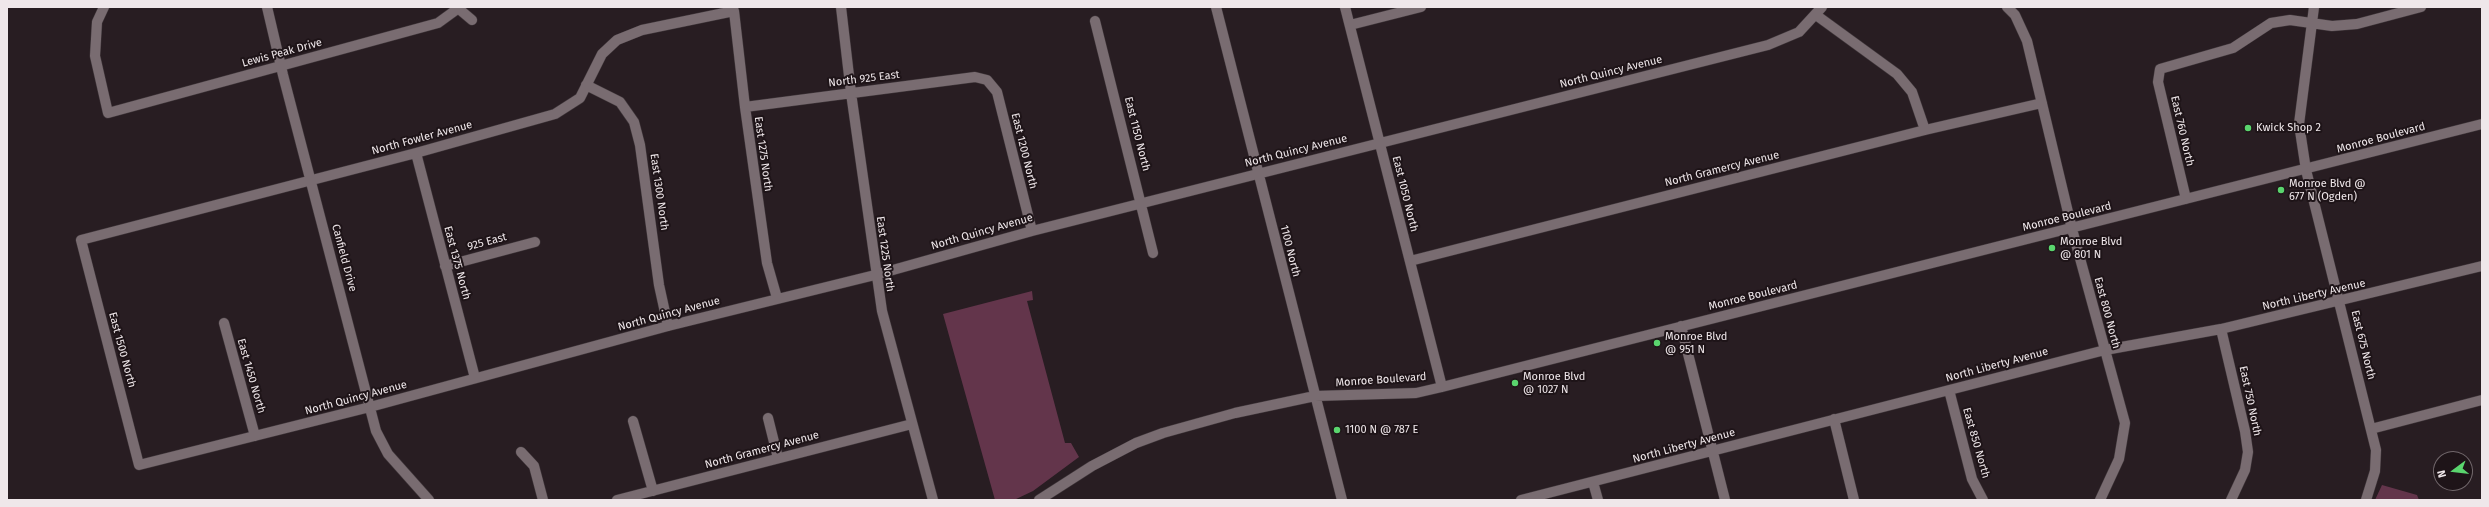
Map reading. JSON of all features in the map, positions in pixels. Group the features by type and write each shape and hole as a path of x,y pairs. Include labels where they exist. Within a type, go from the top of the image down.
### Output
{"street":[{"name":"Lewis Peak Drive","path":"104,7 97,22 95,56 108,113 438,23 459,8 472,20"},
{"name":"Canfield Drive","path":"267,7 376,431 388,454 425,499"},
{"name":"East 1225 North","path":"841,7 875,275 882,311 933,500"},
{"name":"1100 North","path":"1216,7 1342,500"},
{"name":"East 1050 North","path":"1345,7 1442,387"},
{"path":"1350,25 1421,7"},
{"name":"East 800 North","path":"2007,7 2015,15 2027,41 2072,229 2124,423 2119,459 2100,500"},
{"name":"East 675 North","path":"2314,7 2299,124 2306,170 2376,450 2375,471 2366,500"},
{"path":"2312,22 2332,26 2356,24 2421,7"},
{"name":"North Fowler Avenue","path":"81,240 416,153 555,114 580,98 602,54 618,40 642,30 734,11"},
{"name":"East 1275 North","path":"734,11 745,107 767,262 777,298"},
{"name":"North Quincy Avenue","path":"139,465 370,407 668,326 875,275 1032,231 1768,45 1799,32 1819,11"},
{"path":"1819,11 1897,74 1912,92 1925,130"},
{"name":"East 760 North","path":"2186,199 2158,82 2160,69 2226,51 2271,23 2290,20 2312,22"},
{"name":"East 1150 North","path":"1095,21 1142,204 1153,253"},
{"name":"North 925 East","path":"745,107 976,77 987,80"},
{"name":"East 1200 North","path":"987,80 997,92 1032,231"},
{"name":"East 1300 North","path":"586,85 620,102 634,122 640,145 659,285 668,326"},
{"name":"North Gramercy Avenue","path":"1410,261 1925,130 2042,103"},
{"name":"Monroe Boulevard","path":"1039,500 1113,454 1163,432 1277,403 1315,396 1416,392 1442,387 2306,170 2482,124"},
{"name":"East 1375 North","path":"416,153 475,378"},
{"name":"East 1500 North","path":"81,240 139,465"},
{"name":"925 East","path":"445,266 535,242"},
{"name":"North Liberty Avenue","path":"1521,500 2105,350 2221,329 2340,302 2482,266"},
{"name":"East 1450 North","path":"224,323 255,436"},
{"path":"1681,326 1725,500"},
{"name":"East 750 North","path":"2221,329 2245,431 2248,452 2245,470 2231,500"},
{"name":"East 850 North","path":"1949,390 1972,479 1983,500"},
{"path":"2371,429 2482,400"},
{"path":"768,418 778,458"},
{"path":"1834,419 1854,500"},
{"path":"633,421 653,491"},
{"name":"North Gramercy Avenue","path":"617,500 912,424"},
{"path":"521,452 534,466 543,500"},
{"path":"1593,482 1598,500"}],"shaded area":[{"path":"1032,291 1033,300 1027,301 1065,443 1071,443 1079,457 1033,491 1014,500 995,500 943,314"},
{"path":"2382,485 2417,495 2419,500 2375,500"}],"place":[{"name":"Kwick Shop 2","path":"2248,128"},
{"name":"Monroe Blvd @ 677 N (Ogden)","path":"2281,190"},
{"name":"Monroe Blvd @ 801 N","path":"2052,248"},
{"name":"Monroe Blvd @ 951 N","path":"1657,343"},
{"name":"Monroe Blvd @ 1027 N","path":"1515,383"},
{"name":"1100 N @ 787 E","path":"1337,430"}]}
